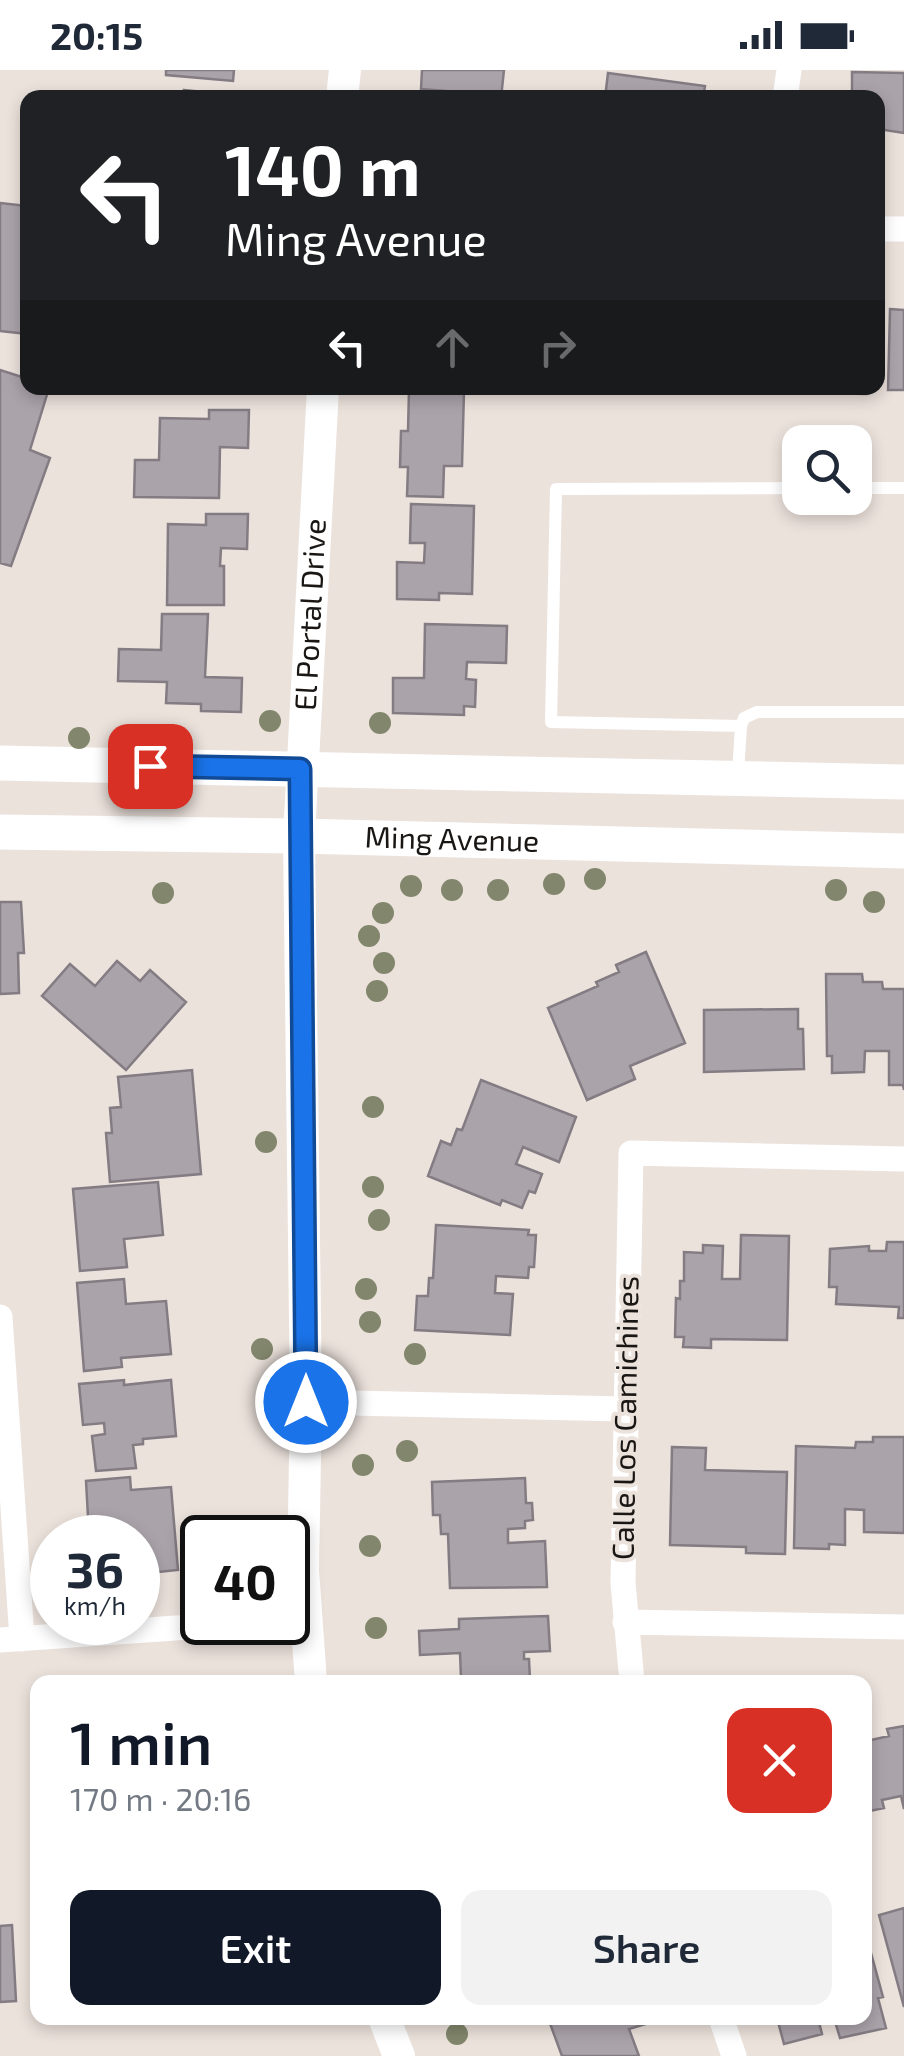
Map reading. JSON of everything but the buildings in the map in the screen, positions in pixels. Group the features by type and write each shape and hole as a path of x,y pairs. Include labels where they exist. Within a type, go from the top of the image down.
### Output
{"main road":[{"path":"0,763 904,782"},
{"name":"Ming Avenue","path":"0,832 904,851"}],"street":[{"name":"El Portal Drive","path":"301,1515 306,1402 300,769 323,395"},
{"name":"Calle Los Camichines","path":"631,1675 625,1622 630,1153 904,1159"},
{"path":"0,1317 11,1639 180,1628"},
{"path":"306,1402 625,1409"},
{"path":"625,1622 904,1627"},
{"name":"El Portal Drive","path":"302,1645 309,1675"},
{"path":"387,2025 399,2056"},
{"path":"723,2025 734,2056"}],"lane":[{"path":"740,726 551,722 556,489 782,488"},
{"path":"872,488 904,488"},
{"path":"738,778 740,726 744,718 758,712 904,712"}],"route":[{"path":"150,766 300,769 306,1402"}]}
